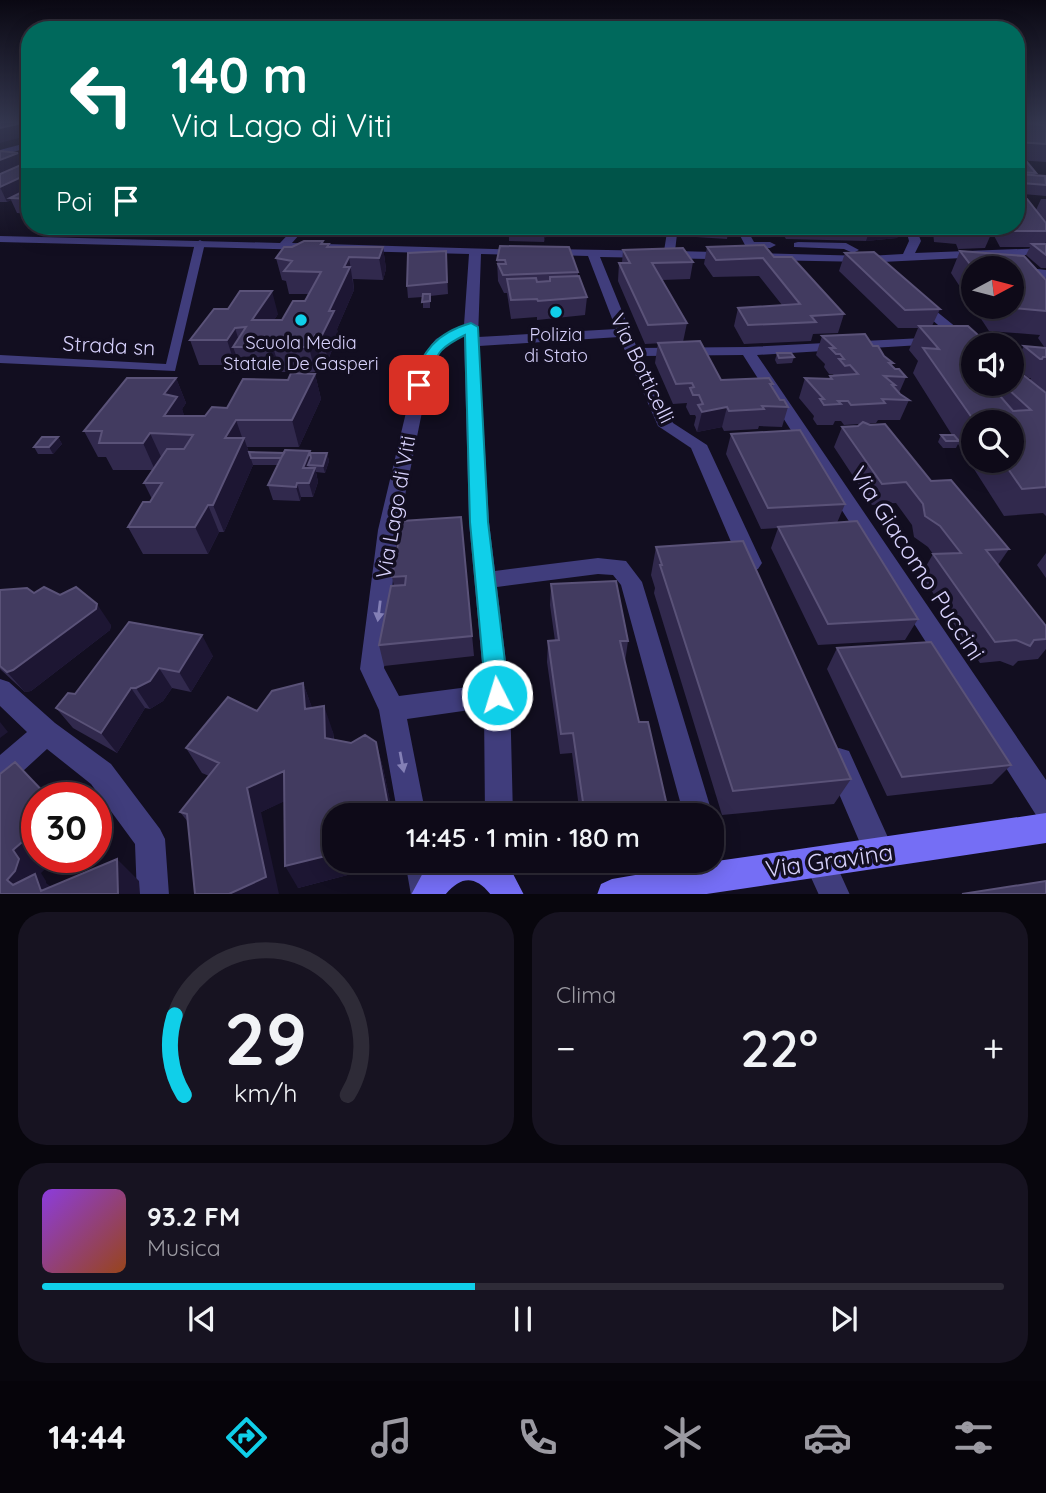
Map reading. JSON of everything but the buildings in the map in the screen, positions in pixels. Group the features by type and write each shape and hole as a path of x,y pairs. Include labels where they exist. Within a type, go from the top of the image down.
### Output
{"main road":[{"name":"Via Gravina","path":"724,867 819,862 1046,828"},
{"path":"426,894 435,879 443,873"},
{"path":"495,873 509,894"},
{"name":"Via Gravina","path":"612,894 695,873"}],"street":[{"path":"283,246 293,235"},
{"path":"669,253 672,235"},
{"path":"745,235 750,245 846,246 872,259 891,277"},
{"path":"902,257 915,241 913,235"},
{"path":"0,239 872,259 990,248 1046,251"},
{"path":"475,250 471,334 479,522 497,695 499,803"},
{"name":"Via Botticelli","path":"593,253 628,342 666,426 698,445 761,585"},
{"path":"902,257 961,264"},
{"path":"1024,271 1046,274"},
{"path":"911,295 961,339"},
{"path":"471,334 747,351 961,344"},
{"name":"Via Lago di Viti","path":"410,803 392,709 372,669 388,530 425,362 441,342 471,334"},
{"name":"Via Giacomo Puccini","path":"747,351 1046,805"},
{"path":"1024,359 1046,362"},
{"path":"453,524 479,522"},
{"path":"388,530 414,527"},
{"path":"487,580 598,566 619,567 631,582 695,803"},
{"path":"0,690 46,732 101,774 150,839 153,894"},
{"path":"392,709 497,695"},
{"path":"0,773 46,732"},
{"path":"828,738 880,853"},
{"path":"819,862 835,894"},
{"path":"422,873 426,894"}],"lane":[{"name":"Strada sn","path":"0,359 171,368 200,243"}],"place":[{"name":"Polizia di Stato","path":"556,312"},
{"name":"Scuola Media Statale De Gasperi","path":"301,320"}],"route":[{"path":"419,385 425,362 441,342 471,327 479,522 497,695"}]}
